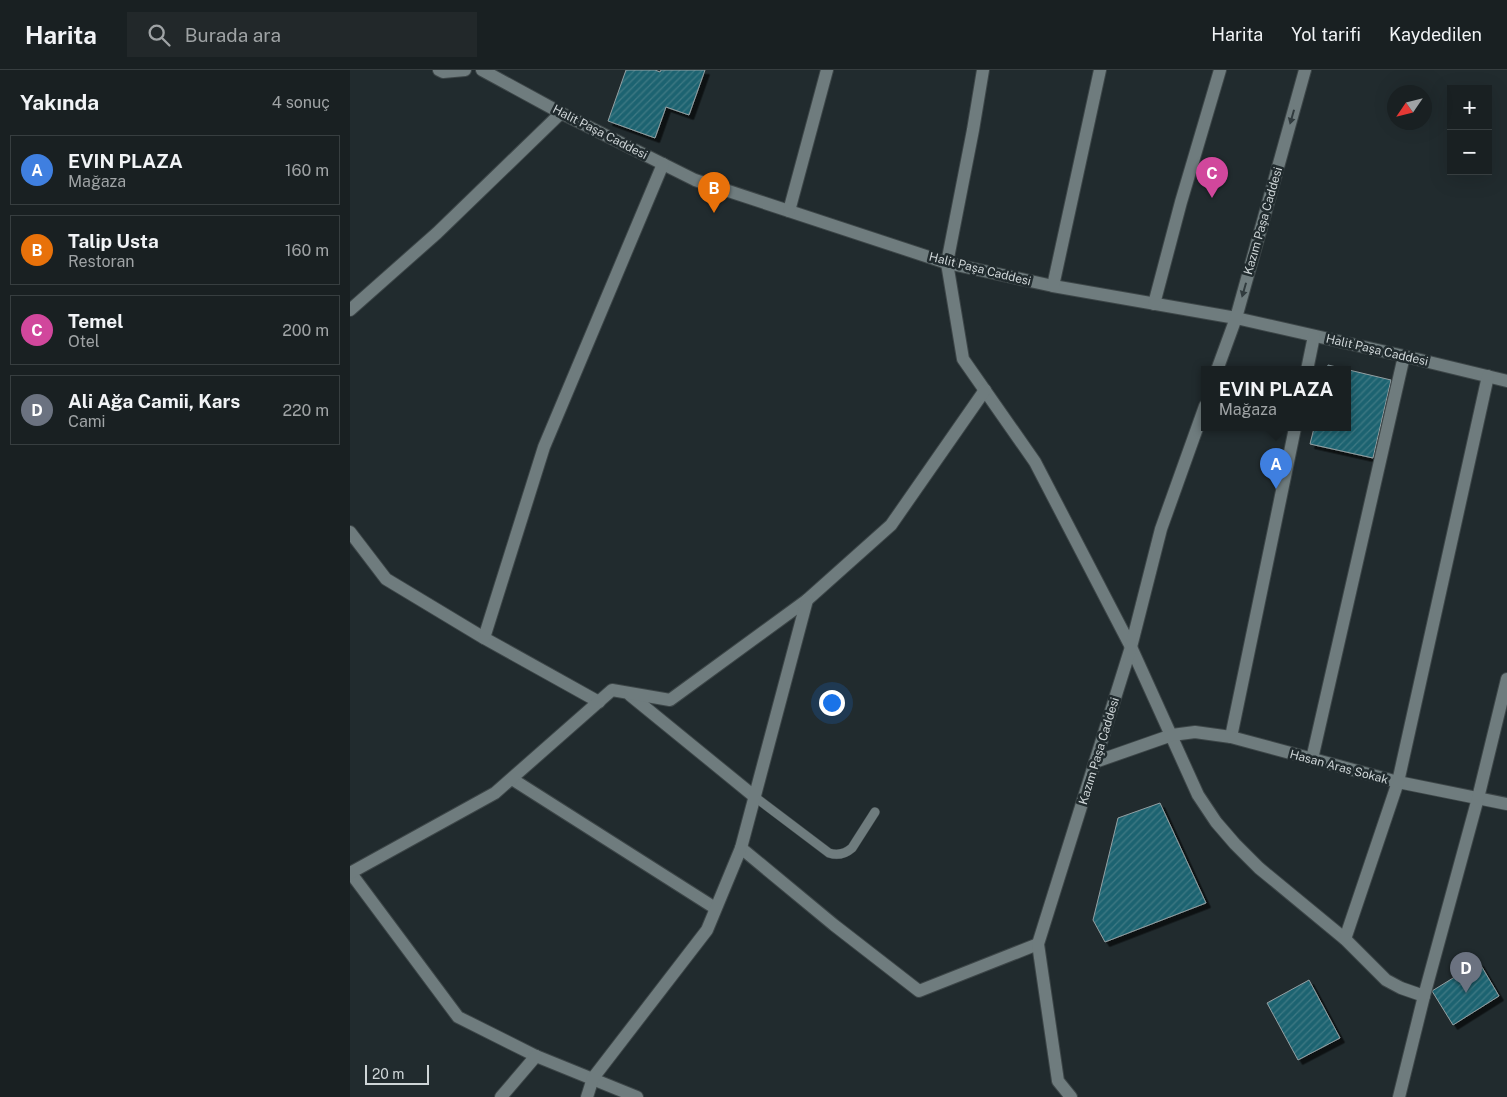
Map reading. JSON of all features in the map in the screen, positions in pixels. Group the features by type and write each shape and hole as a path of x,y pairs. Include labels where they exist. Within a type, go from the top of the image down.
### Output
{"street":[{"path":"439,70 443,72 464,70"},
{"name":"Halit Paşa Caddesi","path":"482,70 561,113 695,180 947,263 1053,286 1236,318 1507,381"},
{"path":"789,211 828,70"},
{"path":"982,70 973,130 947,263 963,359 1035,462 1131,647 1198,795 1216,822 1259,868 1345,939 1386,980 1401,988 1424,996"},
{"path":"1053,286 1100,70"},
{"path":"1154,304 1220,70"},
{"name":"Kazım Paşa Caddesi","path":"1219,366 1236,318 1305,70"},
{"path":"350,310 437,233 561,113"},
{"path":"484,638 544,447 663,164"},
{"path":"1308,366 1314,336"},
{"path":"1312,759 1404,356"},
{"path":"1345,939 1398,782 1488,376"},
{"path":"637,1097 536,1056 458,1017 350,872 495,794 612,690 670,700 807,600 891,525 985,390"},
{"name":"Kazım Paşa Caddesi","path":"1071,1097 1058,1081 1038,944 1131,647 1161,529 1201,417"},
{"path":"1231,737 1294,431"},
{"path":"350,532 386,579 484,638 599,702"},
{"path":"587,1097 592,1078 707,930 741,848 807,600"},
{"path":"1399,1097 1424,996 1478,798 1507,679"},
{"path":"628,693 754,797"},
{"name":"Hasan Aras Sokak","path":"1096,762 1172,735 1195,732 1231,737 1398,782 1507,804"},
{"path":"512,779 715,908"},
{"path":"741,848 919,991 1038,944"},
{"path":"501,1097 536,1056"}],"lane":[{"path":"754,797 829,853 835,855 847,852 852,848 875,812"}],"building":[{"path":"626,70 655,70 660,72 661,70 705,70 689,115 666,107 655,138 608,121"},
{"path":"1351,370 1391,380 1373,458 1310,444 1313,431 1351,431"},
{"path":"1160,803 1206,903 1105,942 1093,920 1118,818"},
{"path":"1479,962 1499,996 1453,1025 1432,991"},
{"path":"1309,980 1340,1038 1298,1060 1267,1003"}],"place":[{"name":"Temel","path":"1212,198"},
{"name":"Talip Usta","path":"714,213"},
{"name":"EVIN PLAZA","path":"1276,489"},
{"name":"Ali Ağa Camii, Kars","path":"1466,993"}]}
